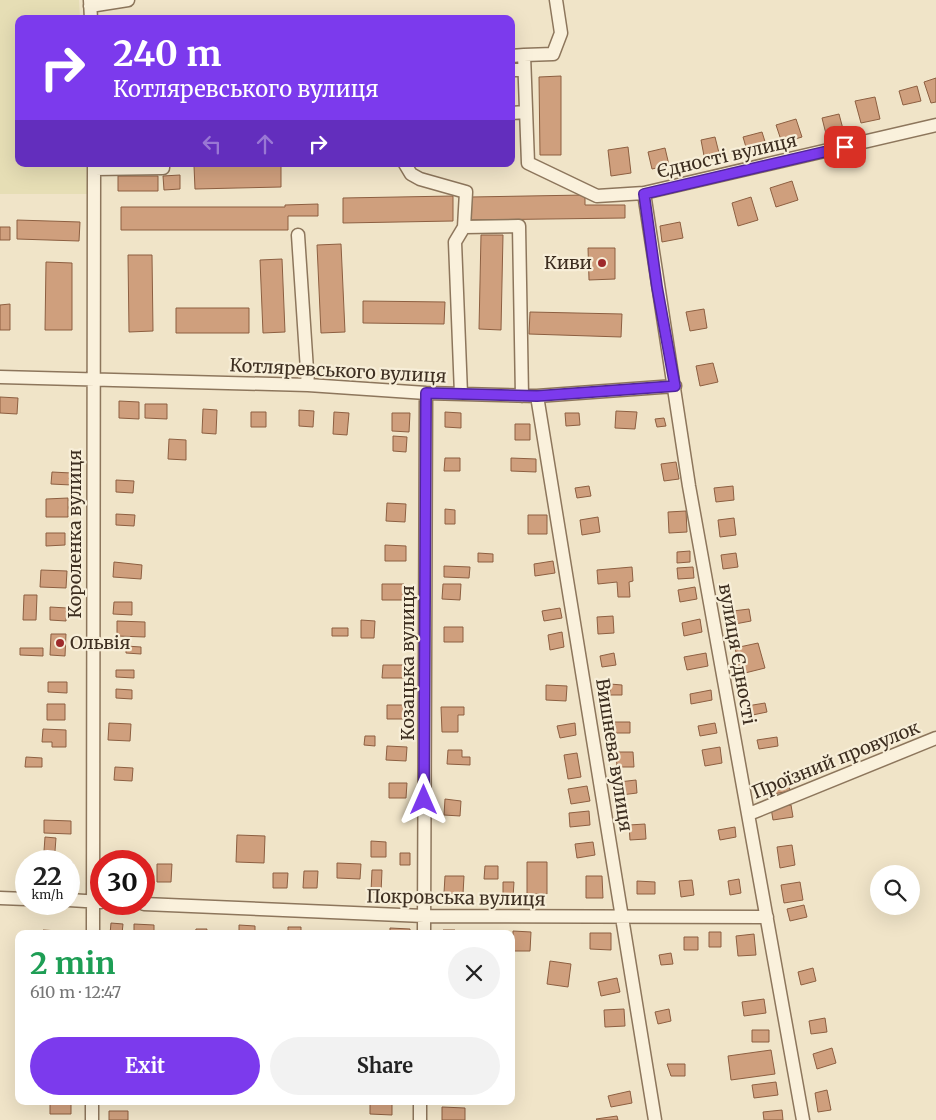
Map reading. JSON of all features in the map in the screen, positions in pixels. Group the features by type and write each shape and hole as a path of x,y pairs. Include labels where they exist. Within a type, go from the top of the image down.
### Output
{"street":[{"path":"90,8 128,0"},
{"path":"515,112 526,112 524,70 518,56 553,54 561,33 556,0"},
{"path":"515,70 524,70"},
{"name":"Єдності вулиця","path":"526,112 528,163 597,196 644,194 936,125"},
{"name":"Короленка вулиця","path":"94,167 93,379 97,850"},
{"path":"129,167 164,167"},
{"path":"407,167 411,174 420,179 466,192 464,227 455,242 461,394"},
{"name":"вулиця Єдності","path":"644,194 689,486 803,1120"},
{"path":"464,227 519,226 522,396"},
{"path":"298,235 308,385"},
{"name":"Котляревського вулиця","path":"0,376 308,385 426,393 522,396 675,386"},
{"name":"Козацька вулиця","path":"424,930 426,393"},
{"name":"Вишнева вулиця","path":"537,396 655,1120"},
{"name":"Проїзний провулок","path":"749,814 936,738"},
{"path":"0,898 15,899"},
{"name":"Покровська вулиця","path":"155,904 424,916 767,917"},
{"name":"Короленка вулиця","path":"94,930 95,915"},
{"path":"92,1105 92,1120"},
{"path":"420,1105 420,1120"}],"shaded area":[{"path":"0,0 79,0 80,15 15,15 15,167 86,167 87,194 0,194"}],"building":[{"path":"561,76 561,155 540,155 539,77"},
{"path":"936,78 936,102 931,103 924,82"},
{"path":"917,86 921,101 903,105 899,91"},
{"path":"875,97 880,119 861,123 855,101"},
{"path":"839,114 843,129 826,134 822,118"},
{"path":"796,119 802,137 782,143 776,125"},
{"path":"762,132 767,148 748,154 743,137"},
{"path":"715,137 720,157 705,161 701,140"},
{"path":"628,147 631,173 611,176 608,150"},
{"path":"665,148 669,165 652,169 648,152"},
{"path":"194,167 281,167 281,187 195,189"},
{"path":"180,175 180,189 164,190 163,176"},
{"path":"118,176 158,176 158,191 118,191"},
{"path":"792,181 798,200 776,207 770,188"},
{"path":"585,195 585,205 625,205 625,218 471,220 471,197"},
{"path":"453,196 453,221 343,223 343,198"},
{"path":"751,197 758,220 738,226 732,203"},
{"path":"318,204 318,216 288,216 288,230 121,230 121,207 285,207 285,205"},
{"path":"17,220 80,222 79,241 17,239"},
{"path":"680,222 683,238 662,242 660,226"},
{"path":"0,227 10,227 10,240 0,240"},
{"path":"481,235 503,235 501,330 479,329"},
{"path":"341,244 345,332 321,333 317,245"},
{"name":"Киви","path":"588,248 615,248 615,279 589,280"},
{"path":"128,255 152,255 153,331 129,332"},
{"path":"282,259 285,332 263,333 260,260"},
{"path":"46,262 72,263 72,330 45,330"},
{"path":"363,301 445,302 444,324 363,323"},
{"path":"10,304 10,330 0,330 0,305"},
{"path":"176,308 249,308 249,333 176,333"},
{"path":"704,309 707,328 690,331 686,312"},
{"path":"530,312 622,314 621,337 529,334"},
{"path":"713,363 718,382 700,386 696,366"},
{"path":"0,397 18,398 17,414 0,413"},
{"path":"119,401 139,402 139,419 119,418"},
{"path":"145,404 167,404 167,419 145,418"},
{"path":"203,409 217,410 216,434 202,433"},
{"path":"299,410 314,411 313,427 299,426"},
{"path":"616,411 637,412 635,429 615,428"},
{"path":"251,412 266,412 266,427 251,427"},
{"path":"334,412 349,413 347,435 333,434"},
{"path":"445,412 461,413 461,428 445,427"},
{"path":"392,413 410,413 409,432 392,431"},
{"path":"565,413 579,413 580,425 566,426"},
{"path":"664,418 666,426 657,427 655,419"},
{"path":"515,424 530,424 530,440 515,440"},
{"path":"393,436 407,437 406,452 393,451"},
{"path":"169,439 186,440 186,460 168,459"},
{"path":"445,458 460,458 460,471 444,471"},
{"path":"511,458 536,459 536,472 511,471"},
{"path":"676,462 679,479 664,481 661,464"},
{"path":"52,472 71,473 71,485 51,484"},
{"path":"116,480 134,481 133,493 116,492"},
{"path":"589,486 591,496 577,498 575,488"},
{"path":"733,486 734,500 716,502 714,488"},
{"path":"68,498 68,517 46,517 46,499"},
{"path":"387,503 406,504 405,522 386,521"},
{"path":"445,509 455,510 455,524 445,524"},
{"path":"686,511 687,532 669,533 668,512"},
{"path":"116,514 135,515 134,526 116,525"},
{"path":"528,515 547,515 547,534 528,534"},
{"path":"598,517 600,532 582,535 580,520"},
{"path":"734,518 736,535 720,537 718,520"},
{"path":"46,533 65,533 65,545 46,546"},
{"path":"385,545 406,546 406,561 385,561"},
{"path":"690,551 690,562 677,563 677,552"},
{"path":"478,553 493,554 493,562 478,562"},
{"path":"736,553 738,567 723,569 721,555"},
{"path":"553,561 555,573 535,576 534,564"},
{"path":"114,562 142,565 141,579 113,577"},
{"path":"444,566 470,567 469,578 444,577"},
{"path":"632,567 633,581 629,582 630,597 618,597 617,582 598,584 597,570"},
{"path":"693,567 694,578 678,579 677,568"},
{"path":"41,570 67,571 66,588 40,587"},
{"path":"382,584 404,584 403,600 382,600"},
{"path":"443,584 461,584 460,600 442,599"},
{"path":"695,587 697,599 680,602 678,590"},
{"path":"24,595 37,595 36,620 23,620"},
{"path":"114,602 132,602 132,615 113,614"},
{"path":"50,607 67,608 66,621 50,620"},
{"path":"560,608 562,618 544,621 542,611"},
{"path":"749,609 751,621 735,624 733,611"},
{"path":"613,616 614,633 598,634 597,617"},
{"path":"700,619 702,632 684,636 682,623"},
{"path":"361,620 375,621 374,638 361,638"},
{"path":"117,621 145,622 145,637 117,636"},
{"path":"444,627 463,627 463,642 444,642"},
{"path":"332,628 348,628 348,636 332,636"},
{"path":"562,632 564,647 550,650 548,635"},
{"path":"51,634 66,634 65,656 50,655"},
{"path":"758,643 765,668 741,674 735,648"},
{"path":"126,646 141,647 141,654 126,653"},
{"path":"20,648 43,648 43,656 20,655"},
{"path":"614,653 616,665 602,667 600,656"},
{"path":"706,653 708,666 687,670 684,657"},
{"path":"383,665 405,665 405,678 382,678"},
{"path":"116,670 134,670 134,678 116,677"},
{"path":"48,682 67,682 67,693 48,692"},
{"path":"610,684 622,685 622,695 610,695"},
{"path":"546,685 567,686 566,701 546,700"},
{"path":"116,689 132,690 132,699 116,698"},
{"path":"711,690 712,700 691,704 690,694"},
{"path":"765,703 767,712 748,716 747,706"},
{"path":"47,704 65,704 65,720 47,720"},
{"path":"387,705 406,705 405,719 387,719"},
{"path":"441,707 464,707 464,715 458,715 458,732 442,732"},
{"path":"615,722 630,722 630,733 615,733"},
{"path":"109,723 131,724 130,741 108,740"},
{"path":"575,723 576,735 560,738 557,726"},
{"path":"715,723 717,733 700,736 698,726"},
{"path":"43,729 66,730 66,747 52,747 52,742 42,742"},
{"path":"365,736 375,736 375,746 364,745"},
{"path":"777,737 778,746 759,749 757,740"},
{"path":"387,746 407,747 406,761 386,760"},
{"path":"720,747 722,763 705,766 702,750"},
{"path":"448,750 462,750 462,757 470,757 470,765 447,764"},
{"path":"616,752 633,752 634,767 617,767"},
{"path":"577,753 581,777 568,779 564,755"},
{"path":"26,757 42,758 42,767 25,767"},
{"path":"115,767 133,768 132,781 114,780"},
{"path":"636,780 637,793 621,795 619,782"},
{"path":"788,780 790,791 768,795 766,784"},
{"path":"389,783 407,783 406,798 389,798"},
{"path":"587,786 590,801 571,804 568,789"},
{"path":"445,799 461,801 460,816 444,815"},
{"path":"791,805 793,817 773,820 771,808"},
{"path":"589,811 590,825 570,827 569,813"},
{"path":"44,820 71,821 71,834 44,833"},
{"path":"645,824 646,839 630,840 629,825"},
{"path":"735,827 736,837 720,840 718,830"},
{"path":"237,835 265,836 264,863 236,862"},
{"path":"45,837 56,838 55,850 44,850"},
{"path":"371,841 386,842 386,857 371,857"},
{"path":"593,842 595,855 577,858 575,844"},
{"path":"792,845 795,865 780,868 777,847"},
{"path":"400,853 410,853 410,865 400,865"},
{"path":"527,862 547,862 547,894 527,894"},
{"path":"337,863 361,864 360,879 337,878"},
{"path":"157,864 172,864 171,882 157,882"},
{"path":"485,866 498,866 498,879 484,879"},
{"path":"372,870 382,870 381,893 371,892"},
{"path":"304,871 318,871 317,888 303,888"},
{"path":"273,873 288,873 287,888 273,888"},
{"path":"445,876 464,876 463,894 444,893"},
{"path":"586,876 602,876 603,898 586,898"},
{"path":"739,879 741,893 730,895 728,881"},
{"path":"692,880 694,895 681,897 679,881"},
{"path":"637,881 655,882 655,894 637,894"},
{"path":"503,882 514,882 513,897 503,897"},
{"path":"800,882 803,900 784,903 781,885"},
{"path":"804,905 807,917 790,921 787,909"},
{"path":"111,923 123,924 122,930 110,930"},
{"path":"134,924 154,925 154,930 134,930"},
{"path":"239,925 255,926 255,930 239,930"},
{"path":"288,927 301,927 301,930 288,930"},
{"path":"390,928 410,929 410,930 390,930"},
{"path":"515,931 531,932 530,951 515,951"},
{"path":"709,932 721,932 721,947 709,947"},
{"path":"590,933 611,933 611,950 590,949"},
{"path":"754,934 756,955 738,956 736,936"},
{"path":"684,937 698,937 698,950 684,950"},
{"path":"671,953 673,964 661,965 659,955"},
{"path":"550,961 571,964 568,987 547,984"},
{"path":"813,968 816,981 801,985 798,972"},
{"path":"617,978 620,992 601,996 598,982"},
{"path":"764,999 766,1013 744,1016 742,1002"},
{"path":"624,1009 625,1026 605,1027 604,1010"},
{"path":"669,1009 671,1021 658,1024 655,1012"},
{"path":"825,1018 827,1032 811,1034 809,1021"},
{"path":"752,1030 769,1030 769,1042 752,1042"},
{"path":"832,1048 836,1063 817,1069 813,1054"},
{"path":"771,1050 775,1074 731,1080 728,1056"},
{"path":"667,1064 685,1064 685,1076 671,1076"},
{"path":"776,1082 778,1095 754,1098 752,1085"},
{"path":"827,1090 831,1110 818,1112 815,1093"},
{"path":"630,1091 632,1103 611,1107 608,1096"},
{"path":"50,1105 71,1105 71,1114 50,1114"},
{"path":"370,1105 392,1105 392,1115 370,1114"},
{"path":"442,1107 465,1108 465,1120 442,1120"},
{"path":"782,1110 783,1120 764,1120 763,1112"},
{"path":"109,1111 128,1111 128,1120 109,1120"},
{"path":"617,1116 618,1120 596,1119"}],"place":[{"name":"Киви","path":"602,263"},
{"name":"Ольвія","path":"60,643"}],"route":[{"path":"424,800 426,393 537,396 675,386 657,287 644,194 845,147"}]}
